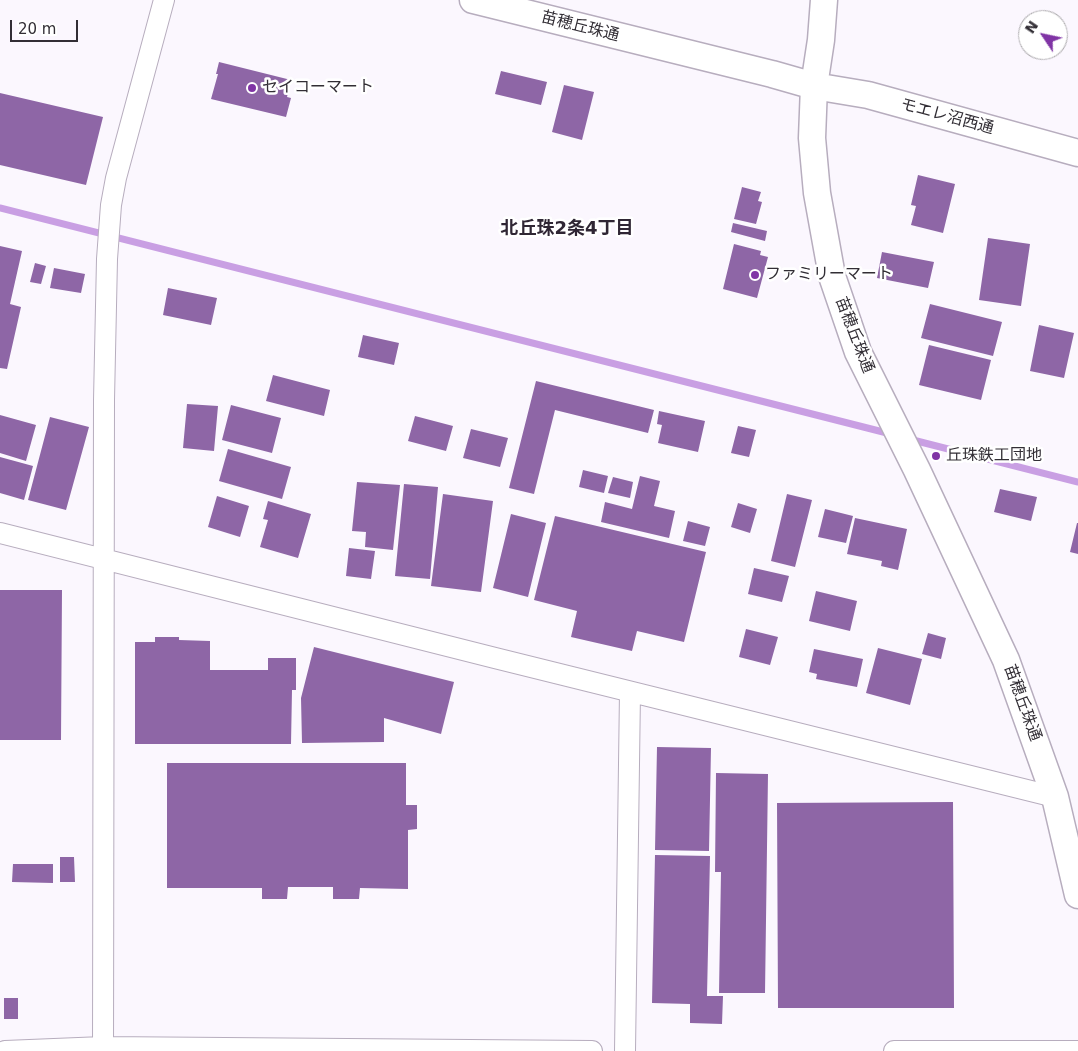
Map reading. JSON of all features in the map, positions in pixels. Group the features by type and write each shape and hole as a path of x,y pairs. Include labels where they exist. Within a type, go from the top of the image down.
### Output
{"street":[{"path":"103,1049 104,400 107,259 111,205 116,178 164,0"},
{"name":"苗穂丘珠通","path":"473,0 814,86 812,138 816,194 832,276 858,352 917,470 1006,660 1055,797 1078,895"},
{"path":"814,86 821,40 824,0"},
{"name":"モエレ沼西通","path":"814,86 868,95 1078,153"},
{"path":"0,533 1055,797"},
{"path":"625,1051 630,692"},
{"path":"5,1051 103,1049 592,1051"},
{"path":"894,1051 1078,1051"}],"building":[{"name":"セイコーマート","path":"219,62 291,80 287,97 291,98 286,117 211,99 218,74 216,74"},
{"path":"501,71 547,82 541,105 495,94"},
{"path":"564,85 594,92 582,140 552,132"},
{"path":"0,93 103,117 86,185 0,165"},
{"path":"918,175 955,184 943,233 911,225 916,206 911,205"},
{"path":"742,187 761,192 758,201 762,202 756,224 734,219"},
{"path":"733,223 767,231 765,241 731,232"},
{"path":"988,238 1030,244 1021,306 979,300"},
{"path":"734,244 761,251 760,255 768,257 757,298 723,289"},
{"path":"0,246 22,251 10,304 21,307 7,369 0,368"},
{"path":"882,252 934,262 928,288 877,278"},
{"path":"35,263 46,266 41,284 30,282"},
{"path":"54,268 85,274 81,293 50,288"},
{"path":"168,288 217,298 211,325 163,315"},
{"path":"930,304 1002,322 993,356 921,338"},
{"path":"1039,325 1074,333 1064,378 1030,371"},
{"path":"363,335 399,343 394,365 358,357"},
{"path":"929,345 991,360 981,400 919,385"},
{"path":"273,375 330,390 324,416 266,401"},
{"path":"536,381 654,410 648,433 555,410 534,494 509,488"},
{"path":"187,404 218,406 214,451 183,448"},
{"path":"231,405 281,418 272,453 222,440"},
{"path":"659,411 705,421 698,452 658,443 662,425 657,424"},
{"path":"0,415 36,425 26,461 0,453"},
{"path":"415,416 453,426 446,451 408,441"},
{"path":"50,417 89,427 66,510 28,500"},
{"path":"738,426 756,430 749,457 731,453"},
{"path":"471,429 508,438 500,467 463,458"},
{"path":"228,449 291,467 282,499 219,481"},
{"path":"0,457 33,466 24,500 0,493"},
{"path":"583,470 608,476 604,493 579,487"},
{"path":"640,476 660,481 654,506 675,511 669,538 601,522 605,502 632,509"},
{"path":"613,477 633,482 630,498 608,493"},
{"path":"357,482 400,485 393,550 365,547 366,532 352,531"},
{"path":"404,484 438,487 430,579 395,576"},
{"path":"1000,489 1037,497 1031,521 994,512"},
{"path":"443,494 493,501 481,592 431,586"},
{"path":"787,494 812,500 795,567 771,561"},
{"path":"217,496 249,506 240,537 208,527"},
{"path":"268,501 311,514 298,558 260,547 268,520 263,519"},
{"path":"738,503 757,509 750,533 731,527"},
{"path":"825,509 853,516 846,543 818,537"},
{"path":"511,514 546,523 528,597 493,588"},
{"path":"555,516 706,552 684,642 637,631 632,651 571,637 577,611 534,600"},
{"path":"855,518 907,529 898,570 881,566 882,561 847,554"},
{"path":"688,521 710,527 705,546 683,541"},
{"path":"1078,523 1078,554 1070,552"},
{"path":"349,548 375,551 371,579 346,576"},
{"path":"754,568 789,576 782,602 748,594"},
{"path":"0,590 62,590 61,740 0,740"},
{"path":"816,591 857,601 850,631 809,621"},
{"path":"746,629 778,637 770,665 739,657"},
{"path":"928,633 946,638 941,659 922,654"},
{"path":"155,637 179,637 179,640 210,641 210,670 268,670 268,658 296,658 296,690 292,690 291,744 135,744 135,642 155,642"},
{"path":"314,647 454,682 441,734 384,718 384,742 302,743 301,698"},
{"path":"878,648 922,659 910,705 866,693"},
{"path":"814,649 863,659 857,687 816,679 817,674 809,672"},
{"path":"657,747 711,748 709,851 655,850"},
{"path":"167,763 406,763 406,805 417,805 417,829 408,830 408,889 360,888 359,899 333,899 333,887 288,887 287,899 262,899 262,888 167,888"},
{"path":"716,773 768,774 765,993 719,993 721,872 715,872"},
{"path":"953,802 954,1008 778,1008 777,803"},
{"path":"655,855 710,856 707,996 723,996 722,1024 690,1023 690,1004 652,1003"},
{"path":"60,857 74,857 75,882 60,882"},
{"path":"13,864 53,864 53,883 12,882"},
{"path":"4,998 18,998 18,1019 4,1019"}],"waterway":[{"path":"0,208 891,434"},
{"path":"909,439 1078,482"}],"place":[{"name":"セイコーマート","path":"252,88"},
{"name":"ファミリーマート","path":"755,275"},
{"name":"丘珠鉄工団地","path":"936,456"}],"district":[{"name":"北丘珠2条4丁目","path":"567,229"}]}
